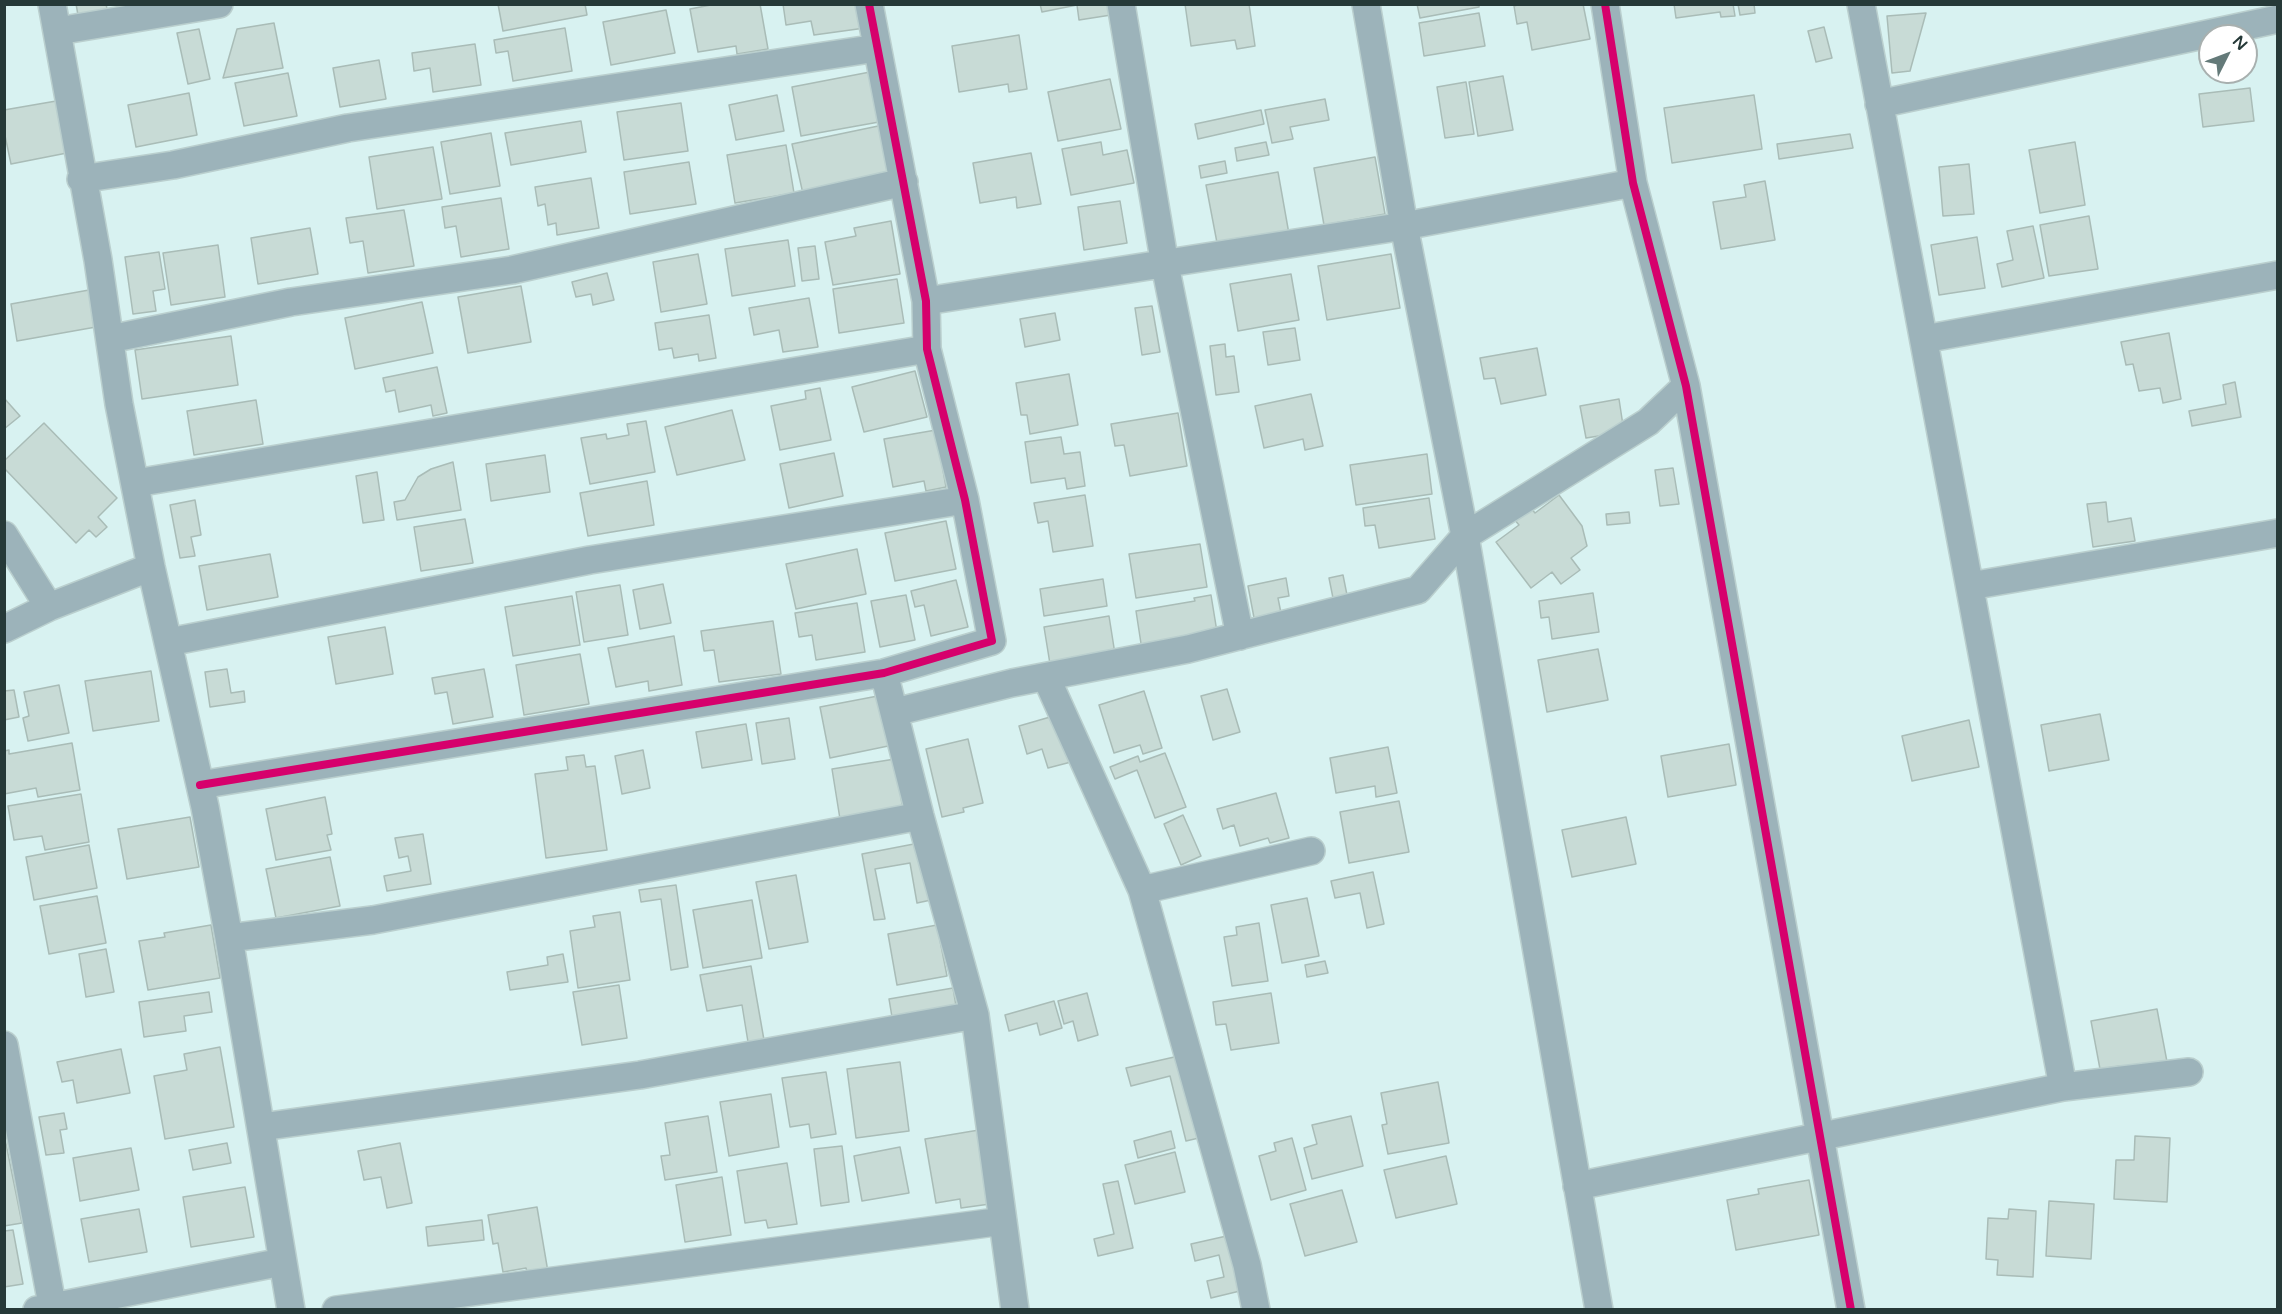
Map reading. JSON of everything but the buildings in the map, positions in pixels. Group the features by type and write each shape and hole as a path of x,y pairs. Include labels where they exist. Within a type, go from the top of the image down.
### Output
{"street":[{"path":"52,4 110,339 119,404 230,939 291,1310"},
{"path":"58,31 219,4"},
{"path":"200,786 884,673 992,641 965,500 927,349 926,301 869,4"},
{"path":"1121,4 1165,265 1240,636"},
{"path":"1366,4 1404,226 1465,536 1599,1310"},
{"path":"1605,4 1633,183 1686,386 1851,1310"},
{"path":"1861,4 2063,1088"},
{"path":"1879,104 2277,19"},
{"path":"81,179 173,165 348,128 877,48"},
{"path":"110,339 291,302 512,270 904,182"},
{"path":"926,301 1404,226 1633,183"},
{"path":"1923,339 2277,275"},
{"path":"136,483 927,349"},
{"path":"895,712 1240,636 1418,590 1465,536 1648,422 1686,386"},
{"path":"169,642 590,560 965,500"},
{"path":"1970,586 2277,533"},
{"path":"4,535 50,607"},
{"path":"4,629 50,607 151,567"},
{"path":"884,673 920,816 975,1015 1015,1310"},
{"path":"1046,677 1142,890 1247,1266 1256,1310"},
{"path":"230,939 396,916 920,816"},
{"path":"1142,890 1311,851"},
{"path":"261,1127 640,1075 975,1015"},
{"path":"4,1045 48,1309 282,1262"},
{"path":"1577,1186 2063,1088 2189,1072"},
{"path":"336,1310 1003,1221"}],"cycle path":[{"path":"200,785 884,673 992,641 965,500 927,349 926,301 869,4"},
{"path":"1605,4 1633,183 1686,386 1851,1310"}]}
